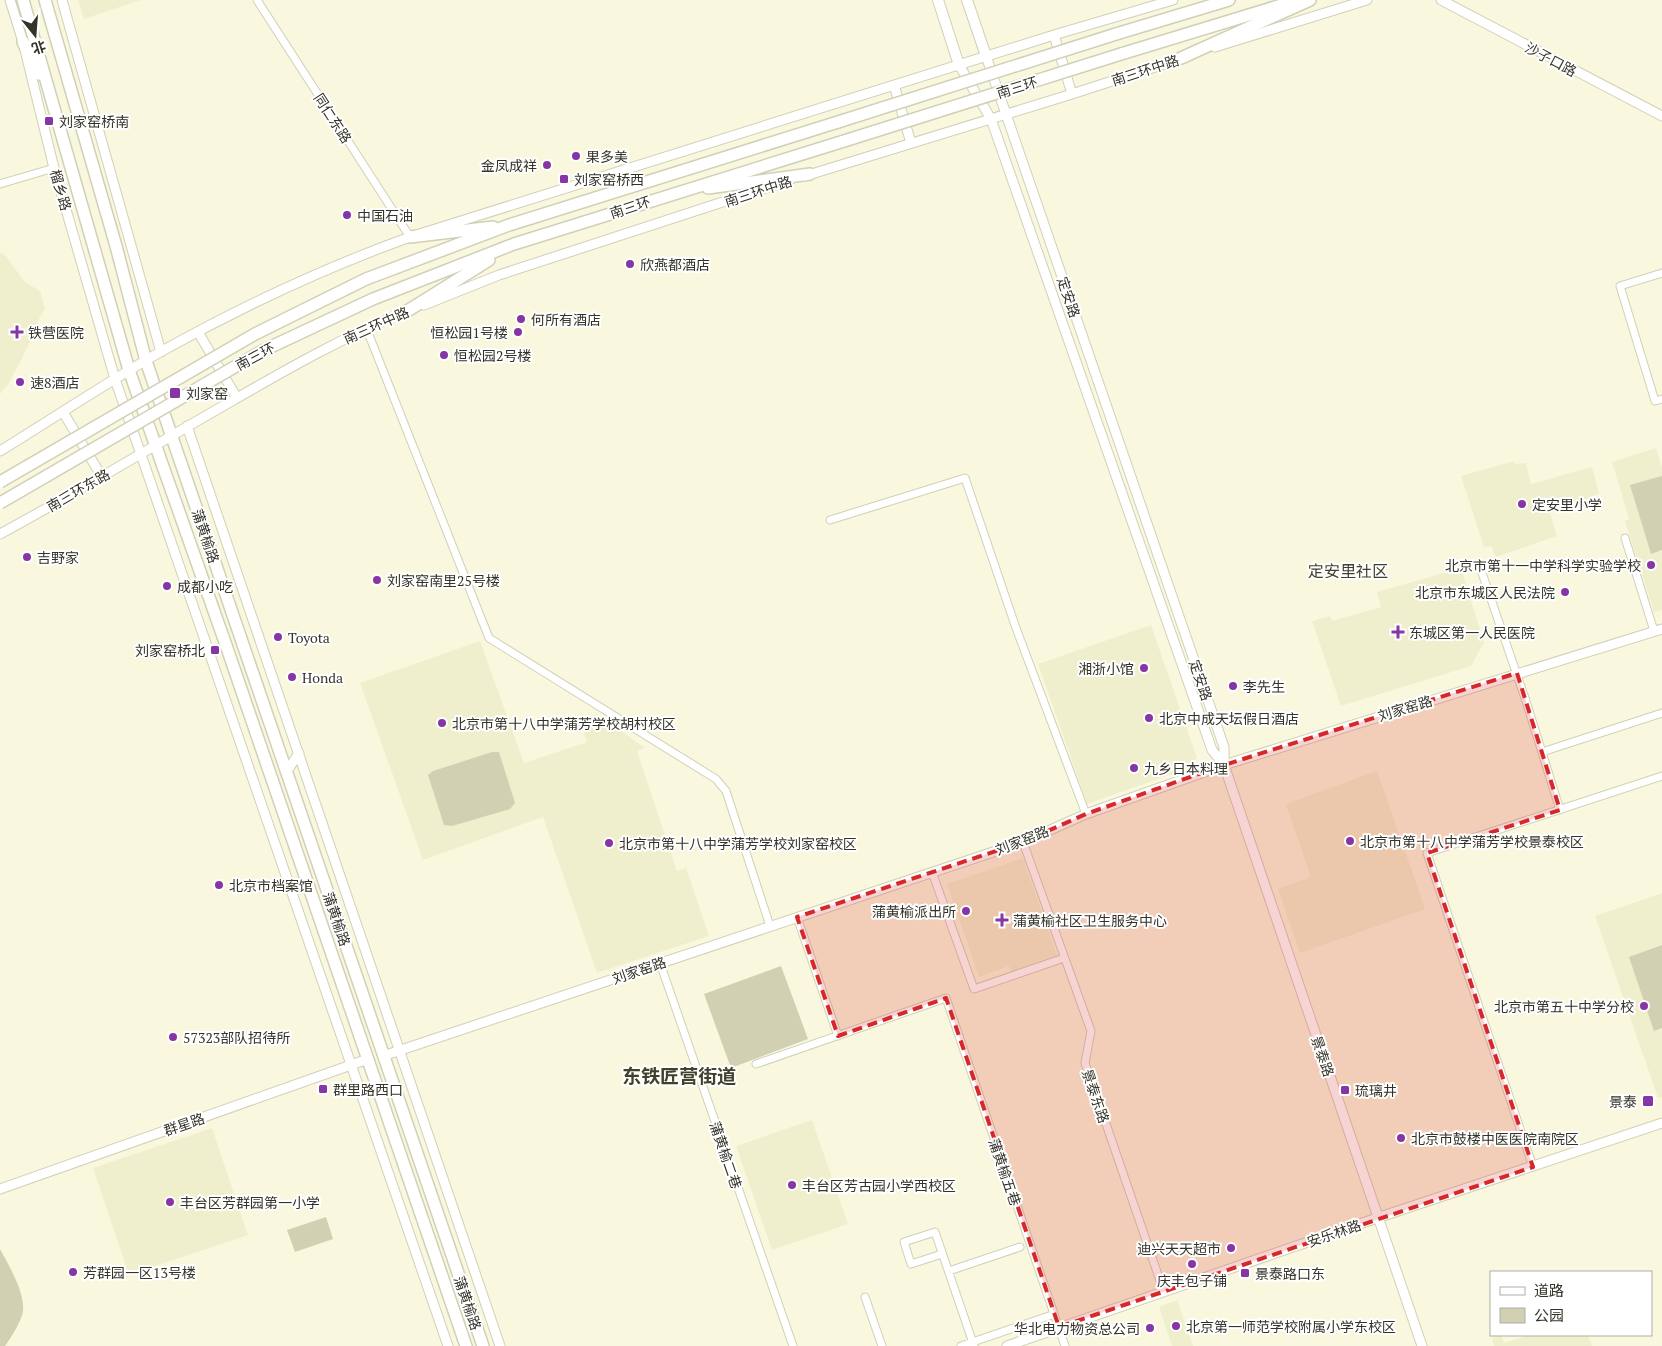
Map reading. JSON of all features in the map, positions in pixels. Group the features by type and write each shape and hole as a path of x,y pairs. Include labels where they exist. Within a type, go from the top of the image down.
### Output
{"main road":[{"name":"榴乡路","path":"23,0 129,370 156,445"},
{"path":"45,0 116,246 146,361"},
{"path":"938,0 959,65"},
{"path":"967,0 986,56"},
{"name":"南三环","path":"0,482 255,334 366,279 509,225 1116,34 1230,0"},
{"name":"南三环","path":"0,503 262,351 373,299 514,244 1298,0"},
{"path":"1181,58 1310,0"},
{"path":"23,42 51,97"},
{"path":"674,193 810,174"},
{"path":"410,236 509,225"},
{"path":"404,313 514,244"},
{"name":"蒲黄榆路","path":"146,361 483,1346"},
{"name":"蒲黄榆路","path":"156,445 466,1346"}],"street":[{"name":"榴乡路","path":"10,0 23,42 54,168 116,379 448,1346"},
{"path":"62,0 161,352"},
{"name":"同仁东路","path":"257,0 410,236"},
{"path":"0,451 161,352 280,290 354,257 410,236 986,56 1172,0"},
{"name":"南三环中路","path":"156,445 272,377 333,344 499,275 810,174 1072,94 1366,0"},
{"name":"沙子口路","path":"1441,0 1662,116"},
{"path":"1054,35 1072,94"},
{"name":"定安路","path":"986,56 1224,746 1224,765"},
{"name":"定安路","path":"959,65 991,119 1212,750 1224,765"},
{"path":"894,85 912,143"},
{"path":"0,184 54,168"},
{"path":"1662,273 1620,286 1655,401 1662,399"},
{"path":"367,330 489,638 722,784 726,791 770,926"},
{"path":"198,332 237,398"},
{"path":"63,412 102,477"},
{"path":"187,426 500,1346"},
{"name":"南三环东路","path":"0,534 156,445"},
{"path":"830,520 965,478 1016,628 1086,814"},
{"path":"1625,538 1658,630"},
{"path":"1481,570 1517,673 1560,810"},
{"name":"刘家窑路","path":"384,1056 1023,842 1086,814 1224,765 1658,630"},
{"path":"1542,752 1662,713"},
{"path":"287,771 299,753"},
{"name":"景泰路","path":"1224,765 1422,1346"},
{"path":"1533,1167 1427,852 1662,776"},
{"name":"景泰东路","path":"1023,842 1091,1031 1085,1063 1164,1292"},
{"path":"932,872 974,989 1064,958"},
{"path":"756,1064 838,1036 797,917"},
{"name":"蒲黄榆二巷","path":"660,963 793,1346"},
{"name":"蒲黄榆五巷","path":"838,1036 946,998 1065,1346"},
{"name":"群星路","path":"0,1189 368,1059"},
{"name":"安乐林路","path":"1007,1346 1378,1218 1662,1123"},
{"path":"942,1254 911,1264 904,1242 935,1232 974,1344"},
{"path":"948,1270 1020,1248"},
{"path":"865,1297 882,1346"},
{"path":"961,1346 974,1344 1049,1316"}],"highlighted area":[{"path":"1517,673 1560,810 1427,853 1533,1167 1059,1327 946,998 838,1036 797,917 1023,842 1086,814 1224,765"}],"shaded area":[{"path":"78,0 141,0 84,19"},
{"name":"铁营医院","path":"0,252 6,256 25,282 40,291 45,308 18,366 9,383 0,394"},
{"name":"北京市第十一中学科学实验学校","path":"1656,448 1662,467 1662,610 1654,612 1625,521 1629,519 1612,462"},
{"name":"定安里小学","path":"1514,461 1515,464 1526,463 1531,484 1592,467 1599,494 1550,513 1557,536 1496,557 1491,546 1484,547 1461,476"},
{"name":"东城区第一人民医院","path":"1461,568 1484,643 1471,666 1341,706 1312,621 1330,616 1332,621 1381,607 1377,592"},
{"path":"1151,625 1197,758 1186,769 1087,804 1038,664"},
{"path":"480,641 524,763 587,742 580,720 597,714 645,748 637,751 677,871 686,868 709,936 597,973 543,817 423,860 360,683"},
{"name":"北京市第十八中学蒲芳学校景泰校区","path":"1377,771 1425,909 1300,953 1278,889 1311,877 1286,804"},
{"name":"蒲黄榆社区卫生服务中心","path":"1023,858 1057,956 1011,972 1009,966 979,977 947,884"},
{"name":"北京市第五十中学分校","path":"1662,893 1662,1097 1658,1098 1595,916"},
{"name":"丰台区芳古园小学西校区","path":"812,1120 848,1224 772,1250 736,1146"},
{"name":"丰台区芳群园第一小学","path":"212,1128 248,1235 129,1275 93,1168"},
{"name":"北京第一师范学校附属小学东校区","path":"1177,1300 1193,1346 1172,1346 1159,1307"},
{"path":"1501,1336 1504,1343 1526,1336 1588,1336 1592,1346 1494,1346 1492,1338"}],"green space":[{"path":"1662,476 1662,550 1651,554 1630,485"},
{"path":"492,752 499,752 515,803 510,809 452,826 444,825 428,775 433,771"},
{"path":"1662,945 1662,1028 1654,1031 1629,957"},
{"path":"781,966 808,1039 731,1068 704,994"},
{"path":"326,1217 333,1239 295,1252 287,1230"},
{"path":"0,1249 16,1279 23,1304 21,1319 5,1346 0,1346"}],"place":[{"name":"刘家窑桥南","path":"49,121"},
{"name":"果多美","path":"576,156"},
{"name":"金凤成祥","path":"547,165"},
{"name":"刘家窑桥西","path":"564,179"},
{"name":"中国石油","path":"347,215"},
{"name":"欣燕都酒店","path":"630,264"},
{"name":"何所有酒店","path":"521,319"},
{"name":"铁营医院","path":"17,332"},
{"name":"恒松园1号楼","path":"518,332"},
{"name":"恒松园2号楼","path":"444,355"},
{"name":"速8酒店","path":"20,382"},
{"name":"刘家窑","path":"175,393"},
{"name":"定安里小学","path":"1522,504"},
{"name":"吉野家","path":"27,557"},
{"name":"北京市第十一中学科学实验学校","path":"1651,565"},
{"name":"刘家窑南里25号楼","path":"377,580"},
{"name":"成都小吃","path":"167,586"},
{"name":"北京市东城区人民法院","path":"1565,592"},
{"name":"东城区第一人民医院","path":"1398,632"},
{"name":"Toyota","path":"278,637"},
{"name":"刘家窑桥北","path":"215,650"},
{"name":"湘浙小馆","path":"1144,668"},
{"name":"Honda","path":"292,677"},
{"name":"李先生","path":"1233,686"},
{"name":"北京中成天坛假日酒店","path":"1149,718"},
{"name":"北京市第十八中学蒲芳学校胡村校区","path":"442,723"},
{"name":"九乡日本料理","path":"1134,768"},
{"name":"北京市第十八中学蒲芳学校景泰校区","path":"1350,841"},
{"name":"北京市第十八中学蒲芳学校刘家窑校区","path":"609,843"},
{"name":"北京市档案馆","path":"219,885"},
{"name":"蒲黄榆派出所","path":"966,911"},
{"name":"蒲黄榆社区卫生服务中心","path":"1002,920"},
{"name":"北京市第五十中学分校","path":"1644,1006"},
{"name":"57323部队招待所","path":"173,1037"},
{"name":"群里路西口","path":"323,1089"},
{"name":"琉璃井","path":"1345,1090"},
{"name":"景泰","path":"1648,1101"},
{"name":"北京市鼓楼中医医院南院区","path":"1401,1138"},
{"name":"丰台区芳古园小学西校区","path":"792,1185"},
{"name":"丰台区芳群园第一小学","path":"170,1202"},
{"name":"迪兴天天超市","path":"1231,1248"},
{"name":"庆丰包子铺","path":"1192,1264"},
{"name":"芳群园一区13号楼","path":"73,1272"},
{"name":"景泰路口东","path":"1245,1273"},
{"name":"北京第一师范学校附属小学东校区","path":"1176,1326"},
{"name":"华北电力物资总公司","path":"1150,1328"}],"district":[{"name":"定安里社区","path":"1348,571"},
{"name":"东铁匠营街道","path":"679,1075"}]}
